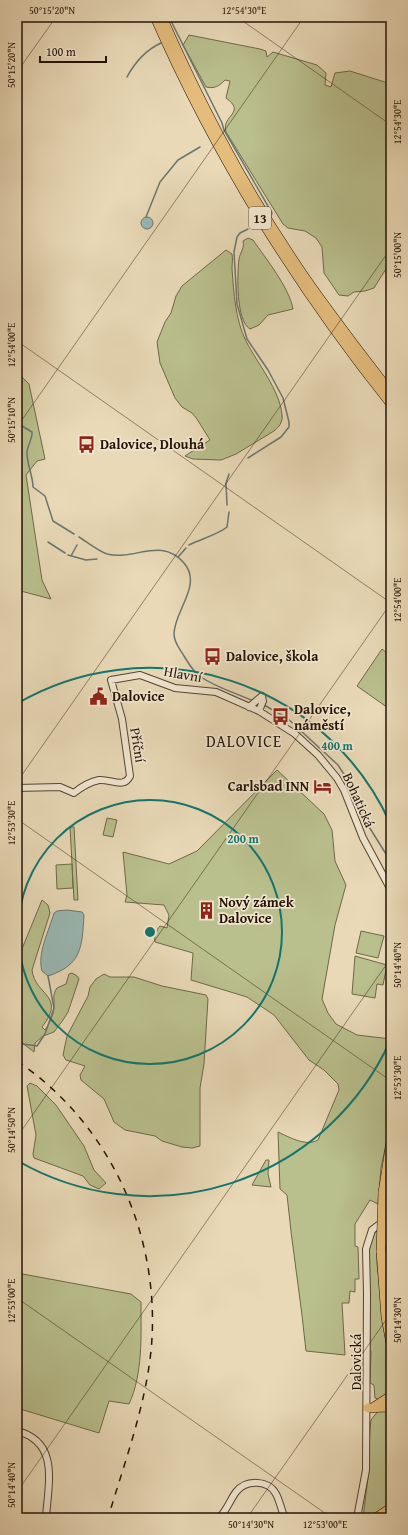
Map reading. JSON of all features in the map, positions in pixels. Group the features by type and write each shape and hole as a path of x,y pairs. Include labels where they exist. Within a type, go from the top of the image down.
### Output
{"highway":[{"name":"13","path":"155,17 188,90 233,175 301,283 361,367 391,404"},
{"name":"13","path":"162,17 194,87 239,171 306,279 391,393"},
{"path":"391,1142 383,1193 381,1251 386,1317 391,1344"},
{"path":"391,1188 388,1241 391,1289"},
{"path":"371,1407 391,1396"},
{"path":"371,1407 391,1409"},
{"path":"376,1518 391,1508"},
{"path":"380,1518 391,1508"}],"street":[{"name":"Hlavní","path":"111,680 140,675 175,688 216,692 257,701"},
{"name":"Příční","path":"17,788 60,787 74,793 89,783 100,780 123,783 128,781 130,776 122,719 115,700 111,680"},
{"name":"Bohatická","path":"257,701 260,709 295,734 328,766 344,790 363,838 391,890"},
{"path":"257,701 260,709"},
{"name":"Dalovická","path":"357,1518 366,1470 371,1407 366,1249 368,1238 375,1226 391,1216"},
{"path":"17,1431 27,1433 41,1443 49,1463 46,1518"},
{"path":"219,1518 242,1486 254,1483 264,1484 277,1494 284,1518"}],"green space":[{"path":"189,35 260,49 266,51 267,57 273,52 317,65 326,73 325,85 331,87 335,73 350,71 391,84 391,261 374,288 354,292 348,296 339,295 324,273 322,247 316,238 305,231 288,228 283,224 226,132 225,126 234,111 232,103 226,98 230,81 225,80 214,87 206,87 183,45"},
{"path":"248,238 253,240 276,273 291,300 293,309 268,315 259,325 250,329 245,324 242,317 238,297 239,259 243,248 243,241"},
{"path":"226,250 232,254 234,297 239,324 246,341 273,386 280,406 282,420 274,431 236,454 221,460 193,459 185,456 210,440 192,413 182,407 175,398 160,363 157,342 165,322 171,313 176,296 182,286"},
{"path":"17,372 29,384 45,459 37,461 26,475 42,580 51,599 17,590"},
{"path":"382,649 391,656 391,710 357,686"},
{"path":"277,770 324,814 332,830 335,861 346,885 335,925 322,999 328,1013 336,1024 357,1035 391,1039 391,1119 381,1168 378,1204 370,1200 355,1224 355,1246 358,1247 359,1279 355,1279 355,1292 350,1291 349,1303 342,1303 345,1355 306,1351 287,1195 280,1189 278,1132 292,1139 303,1142 313,1142 318,1140 339,1090 338,1084 324,1070 309,1060 274,1015 247,997 191,980 193,953 155,942 156,934 160,926 167,928 169,915 164,905 125,902 127,895 123,852 169,864 197,851"},
{"path":"107,818 117,820 113,837 103,835"},
{"path":"70,827 74,827 78,900 74,900"},
{"path":"72,864 73,888 57,889 56,865"},
{"path":"42,900 48,905 50,913 32,970 34,979 51,1002 49,1016 42,1027 45,1030 53,1014 54,996 57,988 66,984 69,974 72,973 79,979 68,1012 54,1032 43,1036 35,1043 34,1052 17,1039 17,961"},
{"path":"361,931 384,936 378,958 356,953"},
{"path":"355,956 387,965 383,985 377,984 375,998 352,994"},
{"path":"104,974 110,977 134,977 162,986 206,995 208,999 204,1064 200,1088 200,1146 192,1148 182,1147 162,1141 155,1136 125,1130 114,1122 104,1099 81,1080 80,1075 85,1066 66,1060 63,1055 67,1036 88,996 90,987 96,979"},
{"path":"30,1083 37,1086 56,1105 84,1146 94,1170 106,1183 99,1189 90,1185 83,1176 34,1158 33,1154 36,1135 27,1086"},
{"path":"266,1160 269,1160 268,1174 271,1187 252,1185"},
{"path":"17,1177 21,1186 17,1205"},
{"path":"378,1230 377,1264 391,1377 390,1392 380,1400 375,1398 374,1385 370,1383 371,1351 368,1254 373,1235"},
{"path":"17,1273 131,1294 141,1302 139,1367 134,1392 129,1404 109,1401 99,1433 17,1408"},
{"path":"378,1411 391,1412 391,1505 372,1518 363,1518 368,1477 371,1420"}],"water":[{"path":"92,17 130,17 130,19 92,22"},
{"path":"145,217 149,217 153,223 149,229 145,229 141,225 141,221"},
{"path":"67,910 82,912 84,915 81,945 74,960 68,966 59,972 48,976 42,971 41,964 44,942 54,913 57,911"}],"waterway":[{"path":"169,17 222,123 224,130 272,213 271,216"},
{"path":"127,77 141,57 150,49 161,43"},
{"path":"146,217 160,182 178,160 200,147"},
{"path":"248,229 240,233 237,237 234,252 237,304 247,339 268,370 283,398 289,427 281,437 248,458"},
{"path":"17,423 32,432 27,453 33,487 45,496 53,521 74,534"},
{"path":"227,505 226,483 229,474"},
{"path":"189,545 224,530 227,527 229,512"},
{"path":"79,537 96,549 107,554 128,555 147,551 166,551 175,555 184,563 189,571 190,580 189,589 175,625 174,637 176,643 191,668 198,675 213,684 253,701"},
{"path":"48,542 65,553"},
{"path":"71,556 77,545"},
{"path":"178,557 186,548"},
{"path":"68,555 86,560 97,559"},
{"path":"264,705 287,718 338,765 345,776 366,822 391,862"},
{"path":"17,1040 23,1044 37,1046 45,1034 54,1008 48,976"}],"railway":[{"path":"17,1061 50,1087 79,1117 104,1151 123,1187 138,1226 148,1267 152,1309 151,1351 148,1372 139,1415 108,1518"}],"place":[{"name":"Dalovice, Dlouhá","path":"87,444"},
{"name":"Dalovice, škola","path":"213,656"},
{"name":"Dalovice","path":"99,696"},
{"name":"Dalovice, náměstí","path":"281,717"},
{"name":"Carlsbad INN","path":"322,786"},
{"name":"Nový zámek Dalovice","path":"206,910"}],"district":[{"name":"DALOVICE","path":"244,741"}]}
